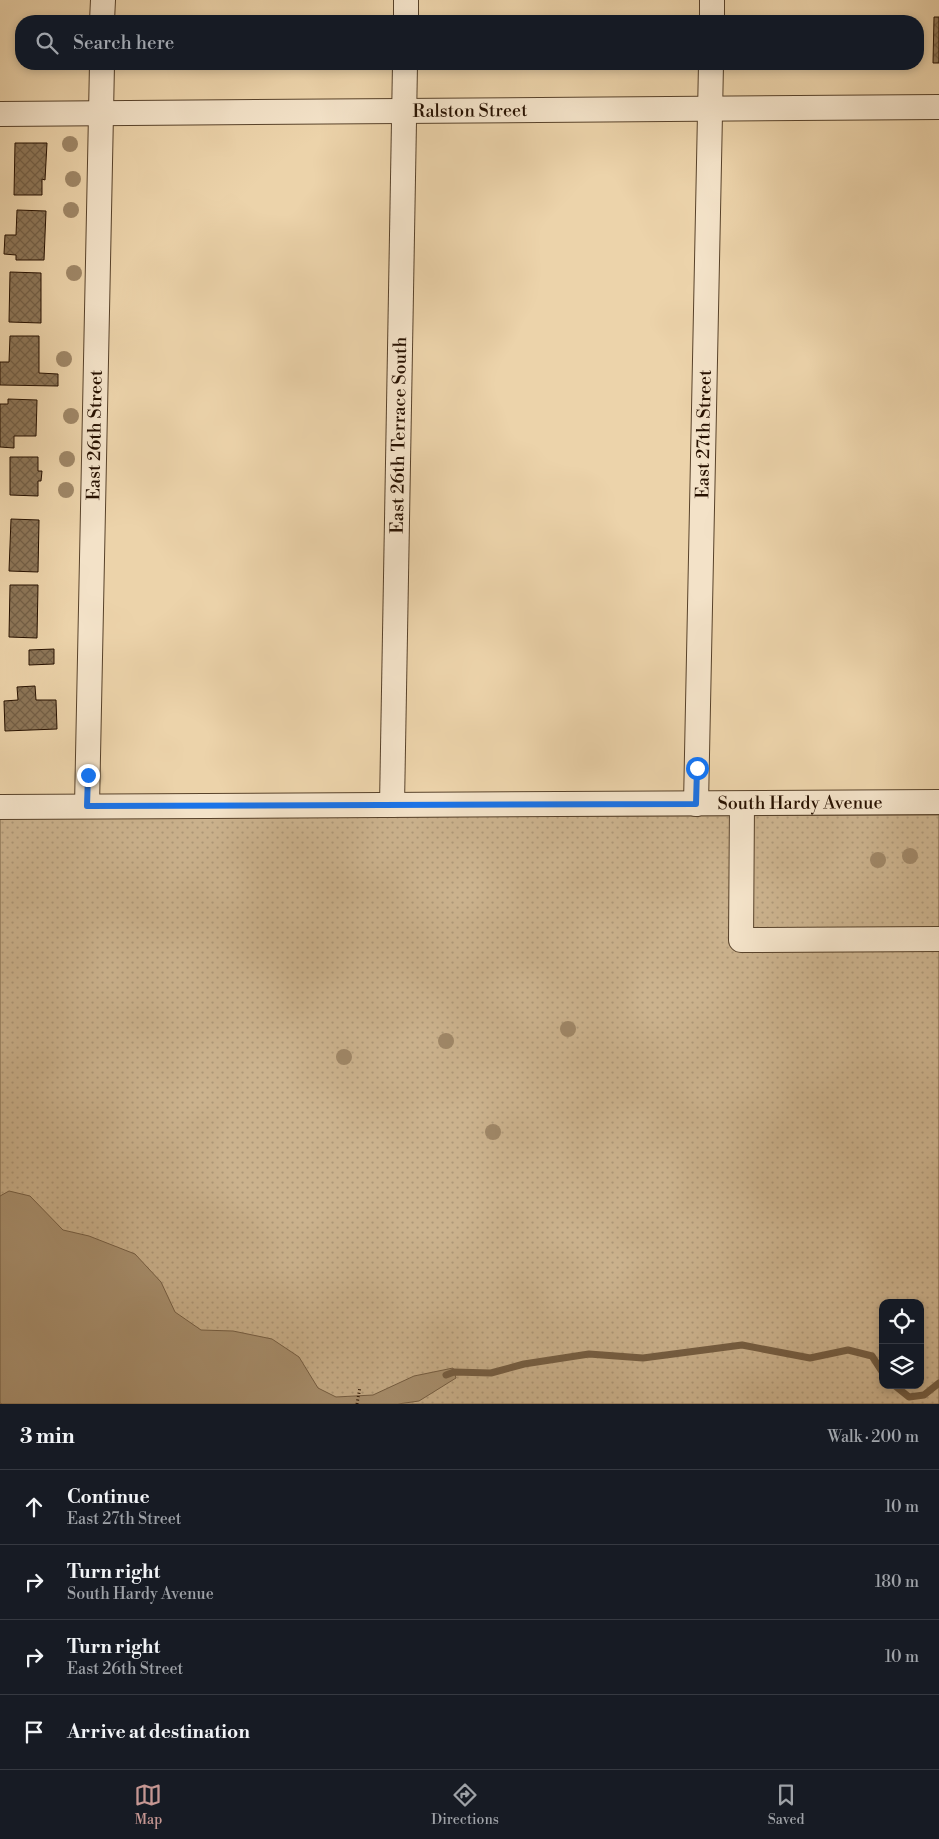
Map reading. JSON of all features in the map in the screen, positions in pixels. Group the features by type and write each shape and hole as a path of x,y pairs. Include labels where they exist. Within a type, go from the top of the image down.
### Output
{"street":[{"path":"102,15 103,0"},
{"path":"406,0 406,15"},
{"path":"712,0 712,15"},
{"name":"East 26th Street","path":"87,806 102,70"},
{"name":"East 26th Terrace South","path":"392,805 405,70"},
{"name":"East 27th Street","path":"696,804 711,70"},
{"name":"Ralston Street","path":"0,114 939,107"},
{"name":"South Hardy Avenue","path":"0,806 939,802"},
{"path":"742,804 741,940 939,939"}],"path":[{"path":"357,1404 360,1387"}],"shaded area":[{"path":"939,815 939,1404 0,1404 0,818"},
{"path":"9,1191 30,1196 63,1230 89,1236 135,1254 161,1282 175,1312 201,1330 233,1331 272,1339 299,1357 318,1388 336,1397 373,1395 414,1376 453,1368 456,1378 419,1401 398,1404 2,1404 0,1403 0,1196"}],"building":[{"path":"934,17 939,17 939,63 933,63"},
{"path":"15,143 47,143 45,180 42,179 42,195 14,195"},
{"path":"17,210 46,211 44,260 16,260 16,255 4,254 5,235 16,235"},
{"path":"10,272 41,273 41,323 9,322"},
{"path":"10,336 39,336 39,373 58,374 58,386 0,385 0,362 9,362"},
{"path":"8,399 37,400 36,436 14,436 14,448 0,447 0,404 8,404"},
{"path":"10,457 38,457 38,471 42,471 41,481 38,481 38,496 10,495"},
{"path":"11,519 39,520 38,572 9,571"},
{"path":"10,585 38,585 37,638 9,637"},
{"path":"54,649 54,664 29,665 29,650"},
{"path":"35,686 36,700 56,700 57,729 5,731 4,701 18,700 17,687"}],"waterway":[{"path":"446,1375 454,1372 491,1373 524,1364 589,1354 643,1358 742,1345 810,1358 848,1350 872,1356 879,1367"},
{"path":"899,1389 909,1397 924,1395 939,1383"}],"route":[{"path":"88,775 87,806 696,804 697,768"}]}
